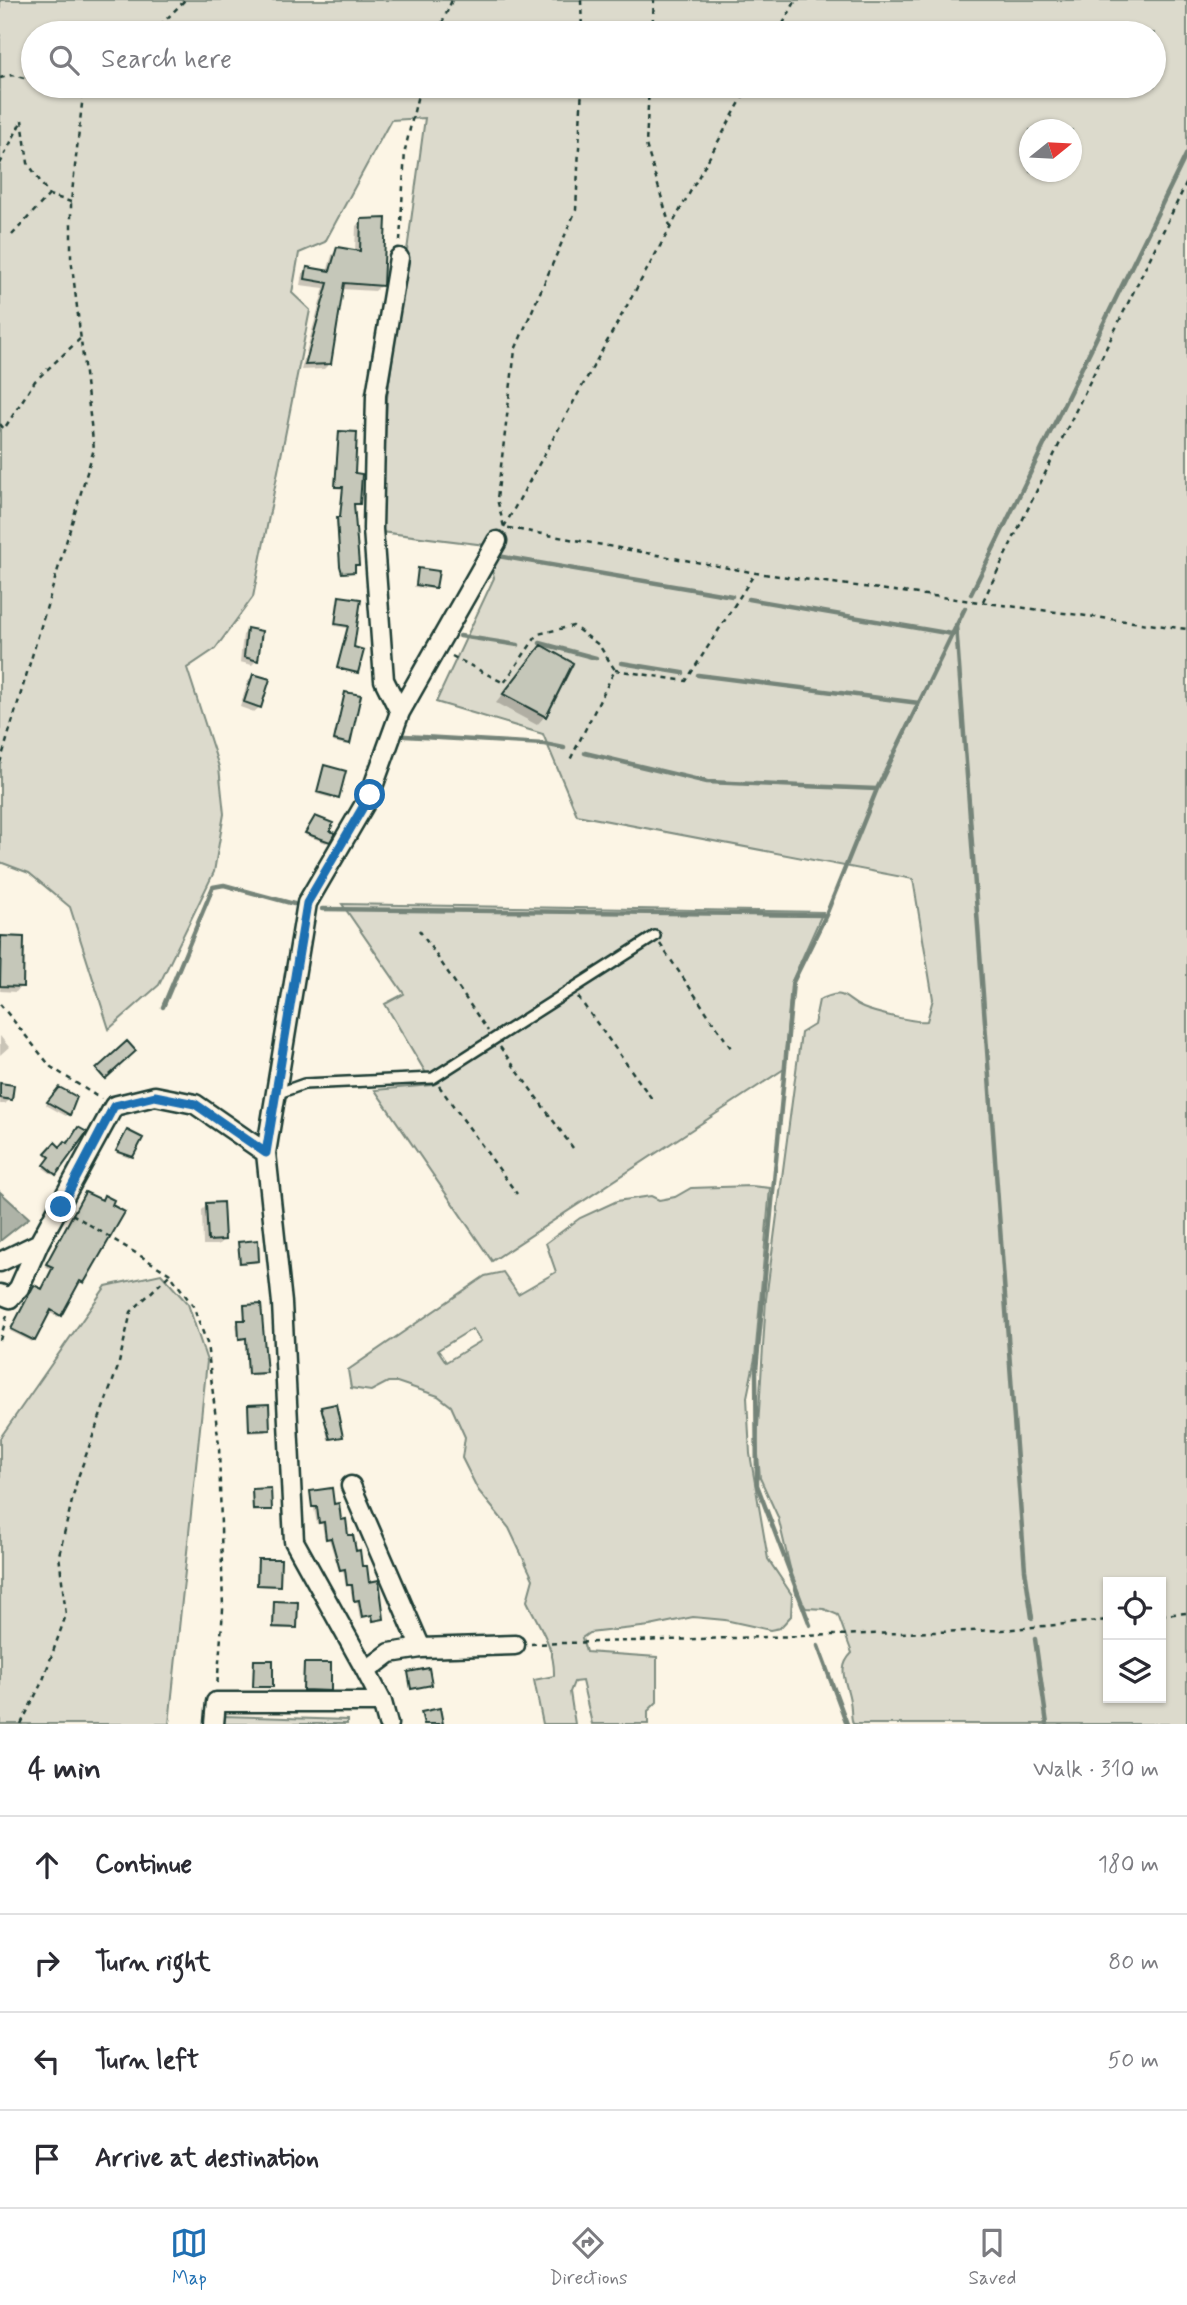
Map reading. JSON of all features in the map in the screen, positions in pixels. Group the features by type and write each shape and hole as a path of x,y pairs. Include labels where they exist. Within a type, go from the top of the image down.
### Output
{"street":[{"path":"399,258 376,395 373,529 384,680 400,712"},
{"path":"387,1724 382,1703 366,1671 294,1541 282,1303 266,1153 307,903 370,795 400,712 500,534"},
{"path":"5,1296 19,1288 39,1243 114,1106 155,1096 195,1104 266,1153"},
{"path":"0,1262 39,1243"},
{"path":"351,1486 421,1648"},
{"path":"366,1671 390,1653 421,1648 515,1645"},
{"path":"214,1724 216,1702 382,1703"}],"lane":[{"path":"276,1094 304,1084 433,1078 655,936"}],"path":[{"path":"165,21 185,0"},
{"path":"443,21 453,0"},
{"path":"581,0 582,21"},
{"path":"653,21 654,0"},
{"path":"785,21 796,0"},
{"path":"0,78 12,75 21,77"},
{"path":"0,763 94,449 71,257 71,202 84,98"},
{"path":"399,258 405,150 418,98"},
{"path":"500,534 497,499 515,350 576,210 581,98"},
{"path":"648,98 646,145 671,228"},
{"path":"500,534 742,98"},
{"path":"0,164 22,120 28,163 49,195 71,202"},
{"path":"984,601 1187,182"},
{"path":"12,236 49,195"},
{"path":"0,424 4,429 35,382 80,338"},
{"path":"500,534 755,573 1187,629"},
{"path":"436,648 504,683 538,634 573,626 599,645 615,670 686,681 755,573"},
{"path":"570,760 615,670"},
{"path":"655,936 732,1048"},
{"path":"572,989 652,1099"},
{"path":"0,1004 51,1066 114,1106"},
{"path":"433,1078 517,1194"},
{"path":"61,1207 170,1274 193,1306 207,1343 219,1446 223,1609 216,1702"},
{"path":"21,1724 43,1680 66,1615 59,1555 77,1480 118,1367 131,1312 170,1274"},
{"path":"0,1339 5,1331 5,1296"},
{"path":"1166,1615 1187,1613"},
{"path":"515,1645 1002,1630 1103,1620"}],"shaded area":[{"path":"0,0 1187,0 1187,1724 853,1724 844,1676 847,1659 852,1653 838,1615 824,1609 806,1608 796,1593 778,1517 760,1478 757,1443 766,1299 801,1033 814,1025 819,1000 840,995 869,1010 905,1019 927,1021 933,999 913,879 577,815 543,734 436,702 494,578 485,545 381,532 387,398 425,118 391,120 325,242 299,253 292,293 310,310 253,597 215,649 187,668 219,767 224,814 214,872 159,985 109,1029 70,907 29,873 0,862","holes":["541,645 573,664 546,717 503,694"]},
{"path":"342,904 823,912 791,983 784,1069 492,1261 375,1090 433,1085 385,1004 404,994"},
{"path":"691,1188 770,1188 755,1358 747,1397 750,1454 768,1559 792,1595 791,1616 780,1628 770,1630 725,1620 693,1617 650,1626 589,1633 582,1638 586,1652 657,1657 657,1702 648,1711 648,1724 592,1724 582,1681 574,1682 570,1692 575,1724 543,1724 534,1680 554,1676 554,1665 545,1637 527,1601 533,1579 509,1528 478,1490 462,1458 465,1437 451,1406 438,1396 397,1382 388,1382 371,1391 351,1388 348,1370 485,1276 503,1272 518,1294 556,1272 546,1243 580,1218 617,1201 651,1196 659,1200 675,1197","holes":["472,1329 481,1341 446,1362 438,1350"]},
{"path":"0,1192 29,1218 0,1241"},
{"path":"161,1274 188,1304 207,1361 169,1724 0,1724 0,1438 106,1286"},
{"path":"224,1716 347,1720 347,1724 224,1724"}],"building":[{"path":"386,218 383,286 344,283 331,364 305,365 328,283 305,279 307,267 330,271 337,247 360,251 361,219"},
{"path":"339,431 357,432 355,473 362,474 360,504 354,504 359,565 355,565 355,572 342,573 337,517 340,517 343,487 335,487"},
{"path":"418,568 439,571 436,588 416,585"},
{"path":"339,596 361,599 354,647 364,650 358,673 337,668 348,626 335,624"},
{"path":"247,628 262,631 258,661 244,657"},
{"path":"541,645 573,663 546,717 503,694"},
{"path":"253,674 270,679 261,708 244,702"},
{"path":"345,692 361,695 350,744 334,740"},
{"path":"324,765 346,771 339,798 317,792"},
{"path":"315,816 333,823 330,831 335,833 330,842 305,833"},
{"path":"1,936 24,937 23,987 0,986"},
{"path":"127,1041 136,1051 105,1079 96,1069"},
{"path":"0,1083 14,1085 12,1100 0,1098"},
{"path":"59,1087 77,1097 70,1115 47,1102"},
{"path":"78,1127 87,1132 56,1175 44,1165 50,1157 45,1153 55,1142 60,1147 65,1141 68,1143"},
{"path":"127,1130 143,1138 133,1157 116,1151"},
{"path":"85,1192 102,1200 104,1195 114,1200 112,1205 125,1212 84,1283 80,1281 61,1316 51,1310 35,1341 11,1329 34,1285 42,1289 53,1267 46,1264"},
{"path":"223,1202 225,1240 208,1241 206,1203"},
{"path":"258,1240 259,1261 240,1263 238,1242"},
{"path":"261,1304 267,1373 248,1374 246,1338 239,1339 238,1320 245,1320 244,1305"},
{"path":"269,1404 270,1430 249,1431 248,1405"},
{"path":"336,1404 343,1437 330,1439 321,1407"},
{"path":"271,1488 272,1510 253,1510 252,1489"},
{"path":"332,1488 334,1504 339,1503 341,1520 346,1519 348,1535 353,1535 356,1551 360,1550 362,1566 367,1566 369,1582 379,1580 384,1619 373,1621 372,1615 362,1617 359,1600 354,1601 352,1585 347,1585 345,1569 340,1570 331,1538 326,1539 324,1522 319,1523 317,1507 312,1507 310,1491"},
{"path":"258,1559 281,1559 280,1586 257,1585"},
{"path":"274,1601 298,1602 297,1628 273,1627"},
{"path":"254,1660 273,1660 273,1687 253,1687"},
{"path":"304,1663 331,1663 331,1691 303,1690"},
{"path":"429,1668 432,1685 411,1689 408,1672"},
{"path":"440,1708 443,1724 424,1724 421,1712"}],"waterway":[{"path":"971,594 1187,153"},
{"path":"498,556 732,596"},
{"path":"748,599 952,634"},
{"path":"322,909 826,915 877,789 965,608"},
{"path":"956,625 1025,1570 1032,1618"},
{"path":"460,636 518,645"},
{"path":"540,643 596,658"},
{"path":"622,663 683,673"},
{"path":"698,675 919,703"},
{"path":"405,736 544,744 564,748"},
{"path":"585,753 707,782 877,789"},
{"path":"163,1007 213,887 224,885 294,904"},
{"path":"810,1625 757,1485 756,1370 793,982 826,915"},
{"path":"1035,1639 1047,1724"},
{"path":"818,1646 847,1724"}],"route":[{"path":"61,1207 114,1106 155,1096 195,1104 266,1153 307,903 370,795"}]}
